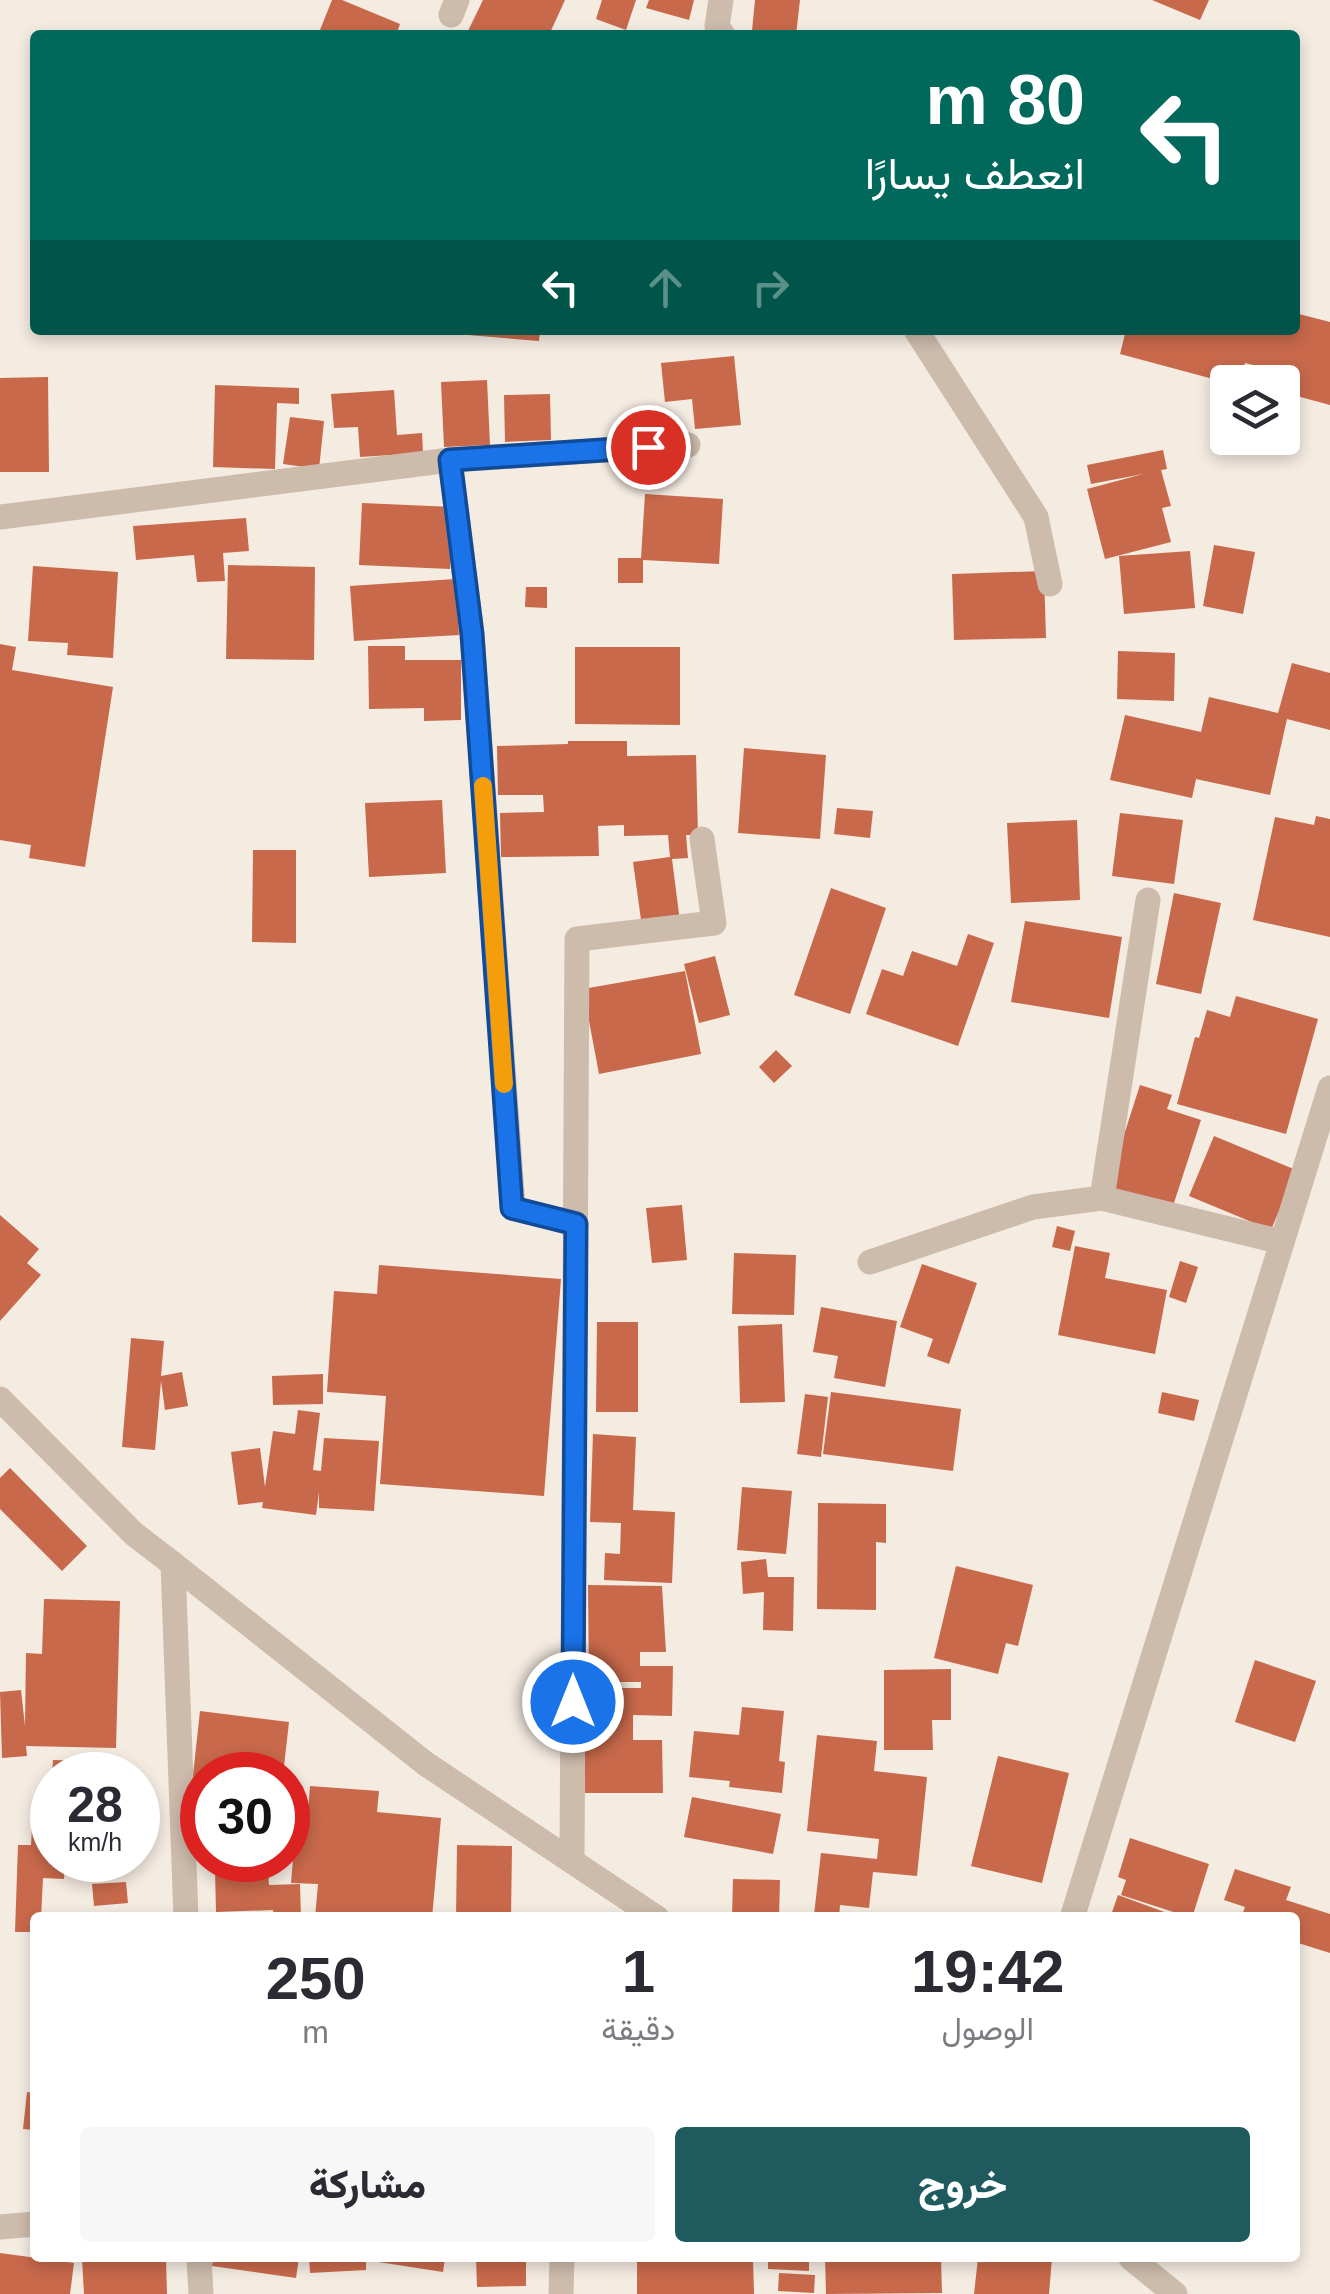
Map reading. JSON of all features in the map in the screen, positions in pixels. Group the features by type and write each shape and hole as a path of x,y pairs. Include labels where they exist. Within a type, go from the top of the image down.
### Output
{"street":[{"path":"721,0 721,30"},
{"path":"919,335 1036,517 1050,584"},
{"path":"0,517 450,460 688,445"},
{"path":"450,460 472,634 512,1208 576,1224"},
{"path":"572,1861 578,938 714,923 702,839"},
{"path":"1102,1198 1148,900"},
{"path":"1074,1912 1330,1088"},
{"path":"870,1262 1033,1207 1102,1198 1282,1242"},
{"path":"0,1399 134,1534 426,1764 648,1912"},
{"path":"173,1564 186,1912"},
{"path":"0,2227 30,2224"},
{"path":"199,2262 200,2294"},
{"path":"561,2294 562,2262"},
{"path":"1136,2262 1176,2294"}],"building":[{"path":"332,0 342,0 400,24 398,30 320,30"},
{"path":"483,0 565,0 551,30 468,30"},
{"path":"602,0 636,0 626,30 596,19"},
{"path":"649,0 694,0 689,20 646,8"},
{"path":"755,0 800,0 797,30 752,30"},
{"path":"1152,0 1209,0 1200,20"},
{"path":"1300,314 1330,322 1330,405 1300,397 1300,365 1210,365 1210,378 1120,354 1125,335 1300,335"},
{"path":"468,335 540,335 539,341"},
{"path":"734,356 741,425 695,429 692,399 665,402 661,363"},
{"path":"48,377 49,472 0,472 0,378"},
{"path":"487,380 490,445 444,447 441,382"},
{"path":"215,385 299,388 299,404 277,403 275,469 213,467"},
{"path":"394,390 397,435 422,433 423,453 360,457 358,427 334,428 331,394"},
{"path":"550,394 551,440 505,442 504,395"},
{"path":"290,417 324,421 319,469 283,464"},
{"path":"1163,450 1167,469 1161,470 1171,506 1162,508 1171,542 1105,559 1087,489 1143,474 1091,484 1087,465"},
{"path":"645,494 723,499 719,564 643,560 643,583 618,583 618,558 641,558"},
{"path":"362,503 453,507 450,569 359,565"},
{"path":"246,518 249,551 223,553 225,581 197,582 194,555 136,560 133,526"},
{"path":"1214,545 1255,552 1243,614 1203,606"},
{"path":"1190,551 1195,608 1124,614 1119,556"},
{"path":"228,565 315,567 314,660 226,659"},
{"path":"33,566 118,572 113,658 67,655 68,643 28,641"},
{"path":"1044,571 1046,638 954,640 952,574"},
{"path":"455,579 459,635 354,641 350,586"},
{"path":"526,587 547,587 547,608 525,607"},
{"path":"0,644 16,647 12,670 113,687 85,867 29,858 31,845 0,840"},
{"path":"368,646 405,646 405,660 461,660 461,720 424,721 424,708 369,709"},
{"path":"575,647 680,647 680,725 575,724"},
{"path":"1118,651 1175,653 1174,701 1117,699"},
{"path":"1292,663 1330,673 1330,730 1287,719 1270,795 1196,779 1192,798 1110,780 1125,715 1201,732 1209,697 1278,713"},
{"path":"627,741 627,756 696,755 698,835 686,835 688,858 672,859 680,922 642,927 633,862 670,857 668,835 624,836 624,825 598,826 599,856 501,857 500,813 544,812 543,795 498,795 497,746"},
{"path":"744,748 826,755 820,839 738,833"},
{"path":"442,800 446,873 369,877 365,803"},
{"path":"837,808 873,811 870,838 834,834"},
{"path":"1120,813 1183,820 1174,884 1112,876"},
{"path":"1316,816 1330,819 1330,937 1253,920 1275,817 1314,825"},
{"path":"1077,820 1080,900 1011,903 1007,823"},
{"path":"253,850 296,850 296,943 252,942"},
{"path":"831,888 886,908 850,1014 794,995"},
{"path":"1174,893 1221,903 1201,994 1156,984"},
{"path":"1025,921 1122,937 1109,1018 1011,1002"},
{"path":"968,934 994,943 958,1046 866,1014 882,969 903,976 912,951 957,966"},
{"path":"715,956 730,1015 699,1023 684,964"},
{"path":"685,971 701,1054 599,1074 583,989"},
{"path":"1236,996 1318,1019 1286,1134 1177,1104 1195,1037 1199,1038 1207,1010 1230,1017"},
{"path":"776,1050 792,1066 774,1083 759,1067"},
{"path":"1140,1085 1172,1095 1167,1109 1201,1120 1171,1212 1106,1191"},
{"path":"1214,1136 1296,1170 1271,1230 1189,1196"},
{"path":"682,1205 687,1260 652,1263 646,1208"},
{"path":"0,1215 39,1249 27,1263 41,1275 0,1321"},
{"path":"1057,1226 1075,1231 1070,1251 1052,1247"},
{"path":"1075,1246 1110,1253 1105,1278 1167,1290 1155,1354 1058,1335"},
{"path":"734,1253 796,1255 794,1315 732,1314"},
{"path":"1180,1261 1198,1267 1186,1303 1169,1297"},
{"path":"922,1264 977,1283 949,1364 927,1356 933,1339 900,1327"},
{"path":"379,1265 561,1279 544,1496 380,1484 386,1396 327,1392 334,1291 377,1294"},
{"path":"821,1307 897,1321 885,1387 834,1378 838,1356 813,1352"},
{"path":"597,1322 638,1322 638,1412 596,1412"},
{"path":"782,1324 785,1402 740,1403 738,1326"},
{"path":"131,1338 164,1341 161,1376 182,1372 188,1406 165,1410 161,1381 155,1450 122,1447"},
{"path":"323,1374 323,1404 273,1405 272,1376"},
{"path":"831,1392 961,1409 953,1471 823,1454"},
{"path":"1162,1392 1199,1400 1194,1421 1158,1413"},
{"path":"805,1394 828,1397 821,1457 797,1454"},
{"path":"298,1410 320,1413 313,1470 321,1471 324,1438 379,1441 374,1511 319,1508 319,1492 316,1515 262,1508 263,1502 238,1505 231,1452 260,1448 265,1487 273,1431 295,1434"},
{"path":"593,1434 636,1437 633,1510 675,1512 672,1583 604,1580 605,1553 620,1554 621,1523 590,1522"},
{"path":"10,1468 87,1546 62,1571 0,1509 0,1478"},
{"path":"742,1487 792,1491 786,1554 737,1550"},
{"path":"818,1503 886,1504 886,1543 876,1542 876,1610 817,1609"},
{"path":"766,1559 768,1577 794,1577 793,1631 763,1630 764,1592 743,1594 741,1562"},
{"path":"956,1566 1033,1585 1018,1646 1006,1643 998,1674 934,1658"},
{"path":"588,1585 662,1586 666,1652 640,1652 640,1666 673,1666 672,1716 633,1715 633,1740 662,1740 663,1793 585,1793 585,1709 607,1709 606,1688 641,1688 641,1682 589,1682"},
{"path":"44,1599 120,1601 116,1748 26,1746 27,1756 2,1758 0,1692 21,1690 25,1726 26,1653 42,1654"},
{"path":"1255,1660 1316,1681 1295,1742 1235,1722"},
{"path":"951,1669 951,1720 932,1720 933,1750 884,1750 884,1670"},
{"path":"742,1707 784,1711 779,1761 785,1762 782,1793 729,1787 730,1781 689,1777 694,1731 739,1735"},
{"path":"200,1711 289,1722 286,1752 196,1752"},
{"path":"817,1735 877,1741 874,1771 927,1777 917,1876 873,1872 869,1908 840,1905 839,1912 814,1912 821,1853 877,1859 879,1839 807,1831"},
{"path":"998,1756 1069,1773 1042,1883 971,1866"},
{"path":"310,1786 379,1791 377,1812 441,1818 433,1912 316,1912 318,1884 291,1883 310,1882"},
{"path":"692,1797 781,1814 773,1854 684,1837"},
{"path":"1130,1838 1209,1864 1194,1912 1173,1912 1121,1895 1126,1880 1118,1877"},
{"path":"18,1845 30,1845 30,1882 43,1882 41,1912 30,1912 30,1932 15,1932"},
{"path":"457,1845 512,1846 511,1912 456,1912"},
{"path":"1235,1869 1291,1887 1286,1900 1330,1914 1330,1953 1300,1944 1300,1912 1243,1912 1245,1907 1224,1900"},
{"path":"733,1879 780,1880 779,1912 732,1912"},
{"path":"126,1882 128,1903 94,1906 92,1884"},
{"path":"215,1882 300,1884 301,1912 216,1912"},
{"path":"1118,1895 1164,1912 1112,1912"},
{"path":"27,2092 30,2092 30,2130 23,2129"},
{"path":"0,2253 30,2257 30,2262 74,2263 70,2294 0,2294"},
{"path":"82,2262 166,2262 167,2294 84,2294"},
{"path":"212,2262 298,2262 296,2278 212,2266"},
{"path":"309,2262 366,2262 366,2270 310,2273"},
{"path":"378,2262 444,2262 443,2272"},
{"path":"476,2262 526,2262 526,2286 477,2287"},
{"path":"637,2262 753,2262 754,2294 637,2294"},
{"path":"768,2262 809,2262 809,2271 768,2269"},
{"path":"825,2262 941,2262 942,2293 826,2294"},
{"path":"978,2262 1052,2262 1049,2294 974,2294"},
{"path":"779,2273 815,2275 814,2293 778,2291"}],"slow traffic":[{"path":"483,786 504,1084"}],"route":[{"path":"573,1702 576,1224 512,1208 472,634 450,460 648,447"}]}
